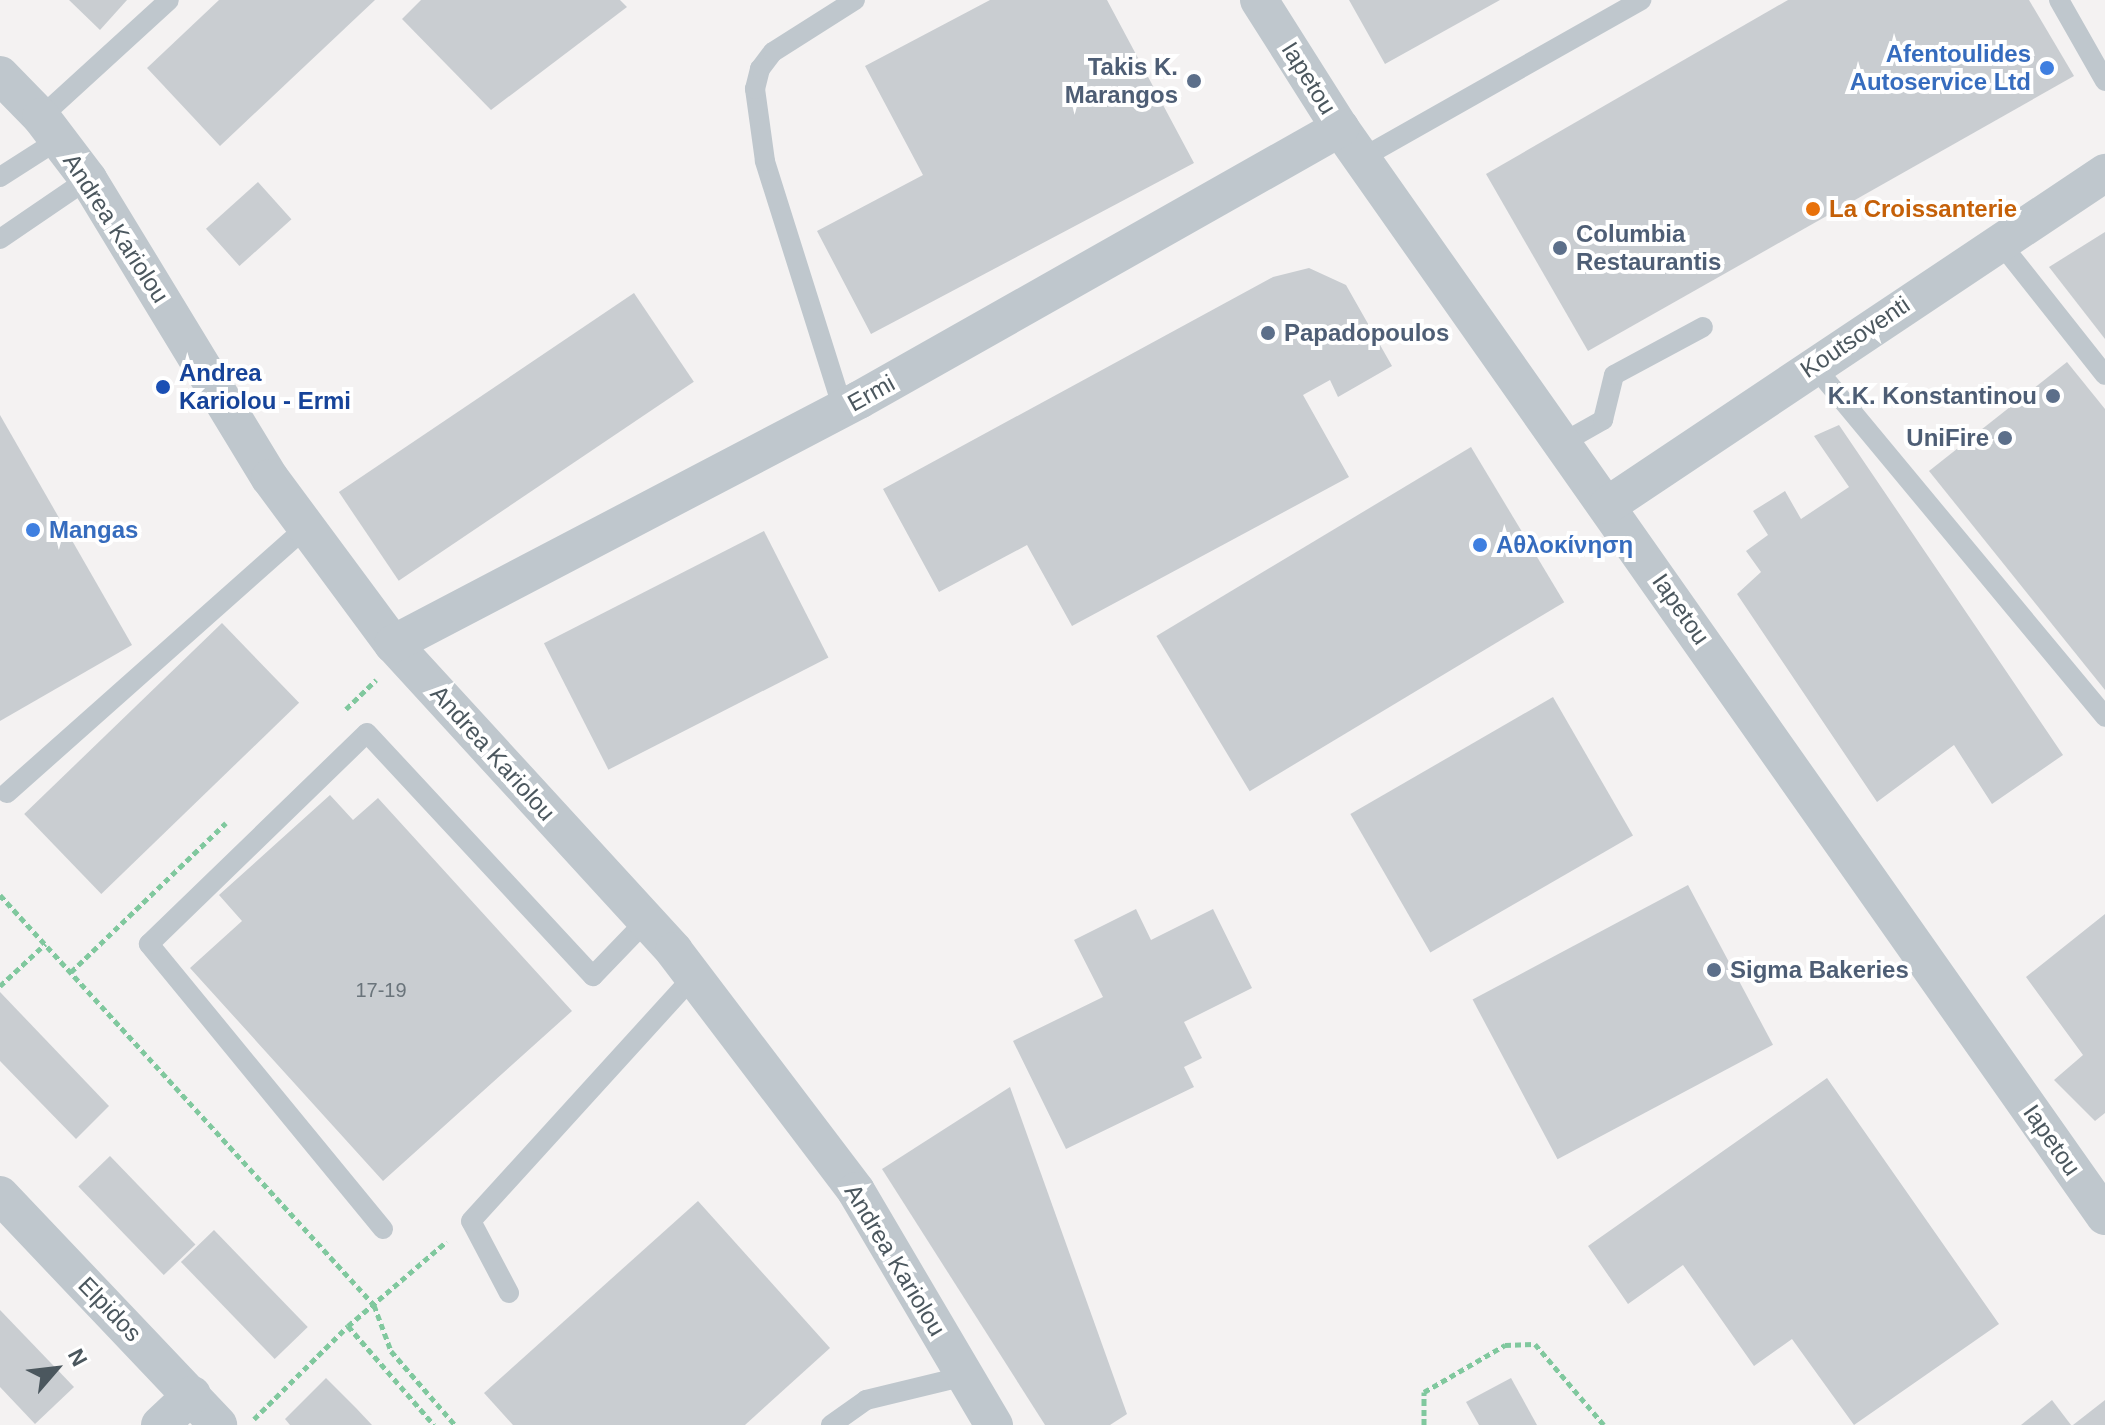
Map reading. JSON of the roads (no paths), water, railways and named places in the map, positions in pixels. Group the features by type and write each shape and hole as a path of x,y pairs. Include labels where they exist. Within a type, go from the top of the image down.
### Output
{"street":[{"name":"Iapetou","path":"1259,0 1340,128 1564,442 2105,1216"},
{"name":"Andrea Kariolou","path":"0,75 50,128 88,179 270,478 393,644 694,976 856,1191 965,1376 982,1420"},
{"name":"Ermi","path":"393,644 843,409 1340,128"},
{"name":"Koutsoventi","path":"1608,505 1998,240 2105,173"},
{"name":"Elpidos","path":"0,1195 218,1425"},
{"path":"160,1425 192,1395"}],"lane":[{"path":"0,177 169,0"},
{"path":"843,409 765,161 755,89 760,69 773,52 855,0"},
{"path":"1362,158 1641,0"},
{"path":"2059,0 2105,81"},
{"path":"0,239 88,179"},
{"path":"1998,240 2105,375"},
{"path":"1564,442 1603,420 1614,375 1703,327"},
{"path":"1814,366 2105,717"},
{"path":"7,793 307,527"},
{"path":"383,1229 149,944 367,733 593,976 646,921"},
{"path":"509,1293 471,1221 694,976"},
{"path":"831,1425 866,1400 965,1376"}],"place":[{"name":"Afentoulides Autoservice Ltd","path":"2047,68"},
{"name":"Takis K. Marangos","path":"1194,81"},
{"name":"La Croissanterie","path":"1813,209"},
{"name":"Columbia Restaurantis","path":"1560,248"},
{"name":"Papadopoulos","path":"1268,333"},
{"name":"Andrea Kariolou - Ermi","path":"163,387"},
{"name":"K.K. Konstantinou","path":"2053,396"},
{"name":"UniFire","path":"2005,438"},
{"name":"Mangas","path":"33,530"},
{"name":"Αθλοκίνηση","path":"1480,545"},
{"name":"Sigma Bakeries","path":"1714,970"}]}
